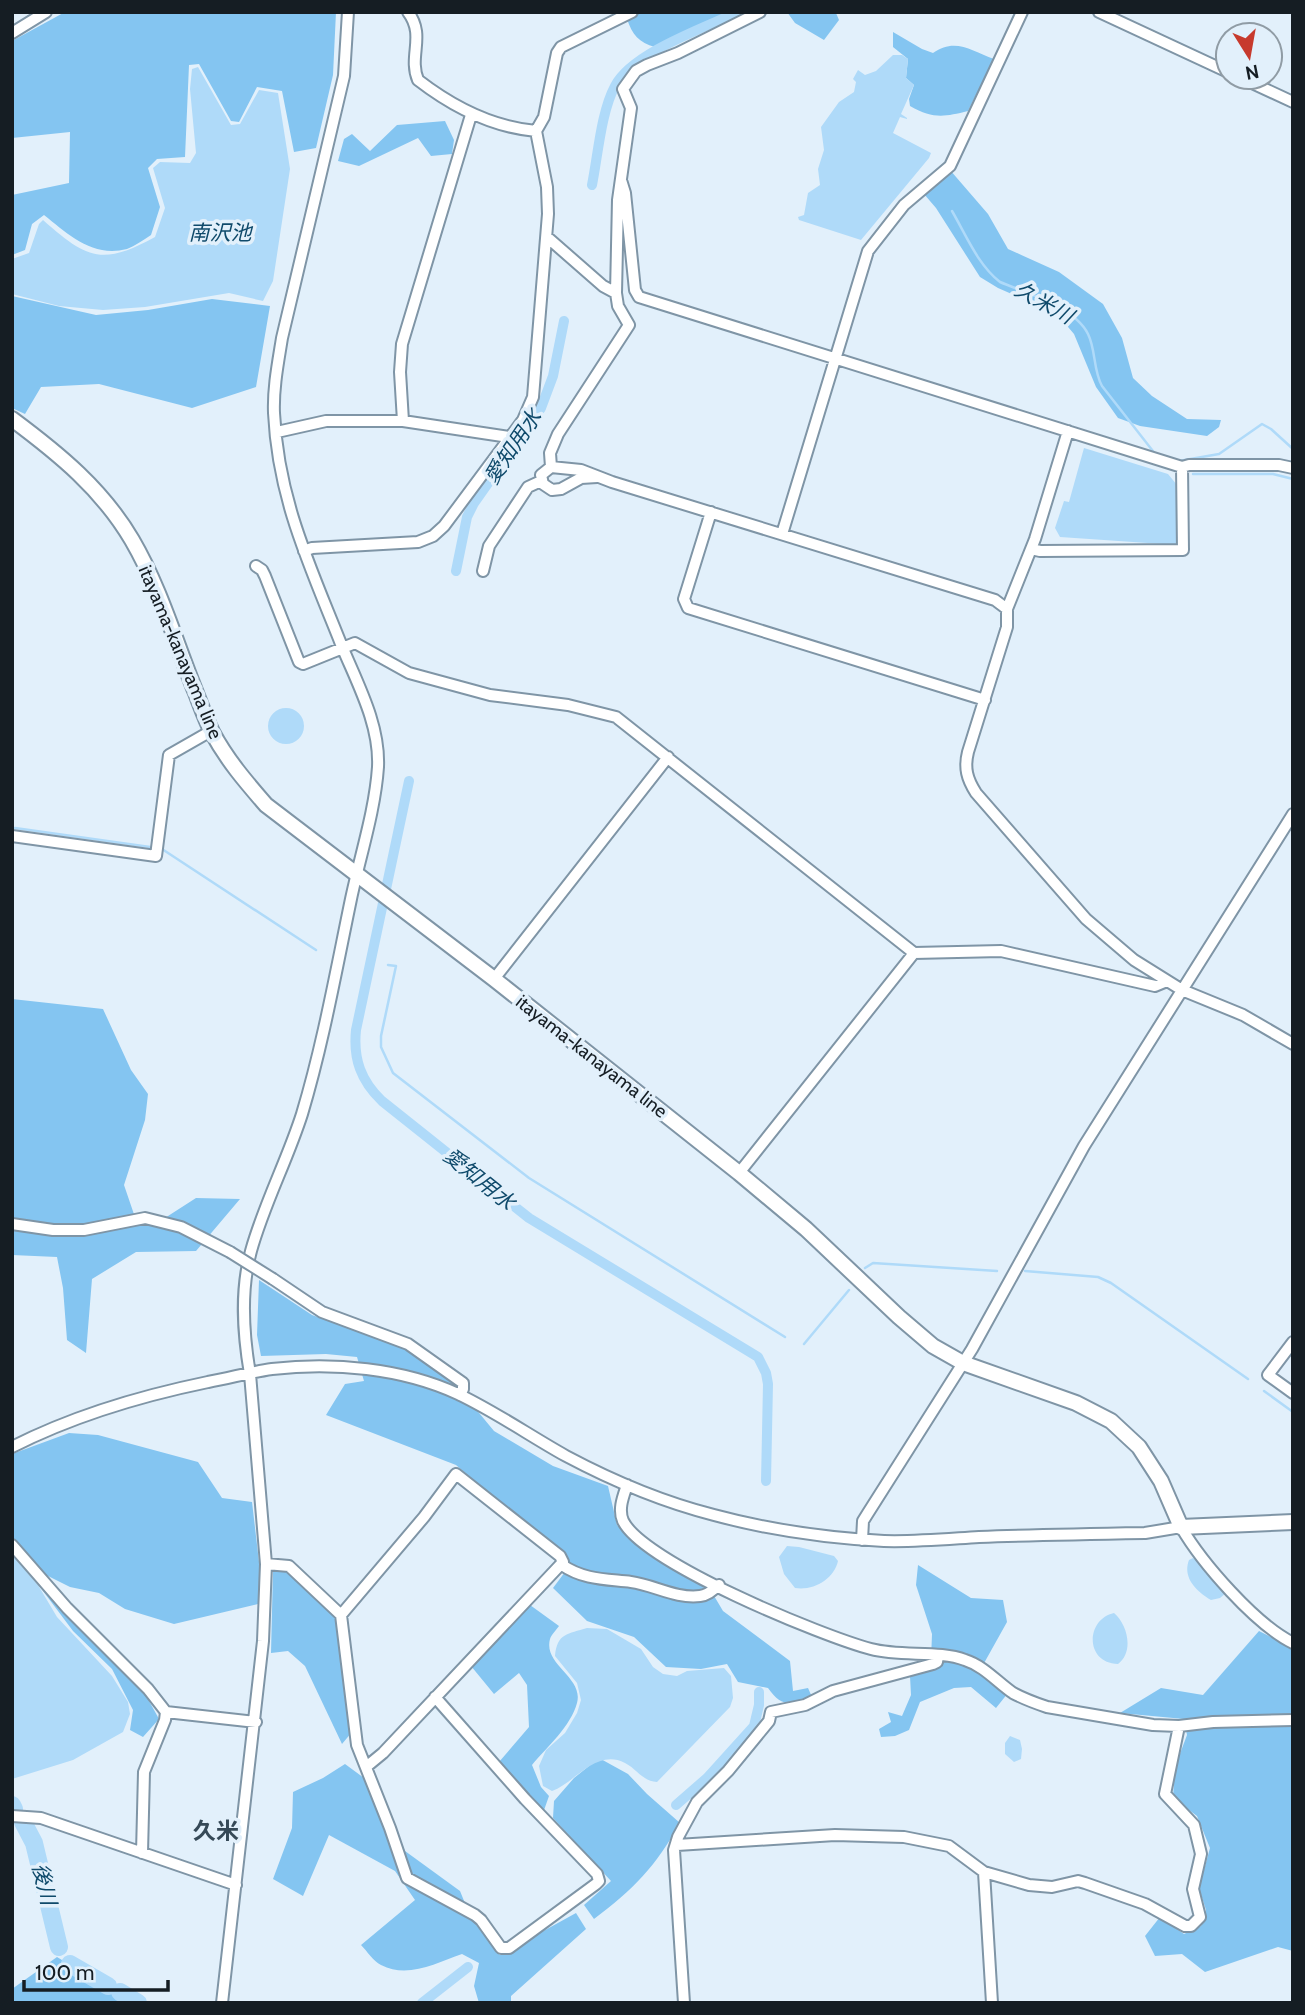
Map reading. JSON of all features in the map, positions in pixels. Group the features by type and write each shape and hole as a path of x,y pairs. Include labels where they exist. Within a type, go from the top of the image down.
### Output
{"main road":[{"name":"itayama-kanayama line","path":"12,419 90,482 131,538 158,590 211,731 235,770 266,806 357,872 740,1173 806,1229 933,1346 962,1363 1076,1403 1111,1421 1139,1447 1161,1481 1181,1527"},
{"path":"1181,1527 1293,1522"}],"street":[{"path":"12,33 46,12"},
{"path":"222,2003 264,1641 266,1564 243,1310 250,1253 304,1108 315,1067 377,779 377,751 370,717 304,551 284,492 278,462 274,400 282,338 344,76 348,12"},
{"path":"408,12 417,36 415,70 418,80 471,115 513,129 536,131"},
{"path":"304,551 312,548 418,542 433,536 460,506 523,420 535,388 534,361 547,237 548,187 536,131 544,117 557,54 561,47 632,12"},
{"path":"551,467 550,453 558,434 629,325 618,306 616,293 618,200 631,108 623,89 636,71 760,12"},
{"path":"782,534 869,251 904,205 950,166 1022,12"},
{"path":"1100,12 1214,65"},
{"path":"1269,91 1293,102"},
{"path":"403,421 400,372 402,344 471,115"},
{"path":"621,180 625,193 635,290 639,297 1182,467 1279,465 1293,468"},
{"path":"547,237 603,286 616,293"},
{"path":"276,432 326,421 403,421 509,437"},
{"path":"1068,431 1031,549 1007,609 1007,627 966,765 967,777 976,793 1086,919 1134,960 1182,990 1243,1015 1293,1044"},
{"path":"483,571 489,546 528,487 541,481 544,471 551,467 581,470 995,600 1007,609"},
{"path":"1031,549 1183,550 1182,467"},
{"path":"541,481 548,488 556,490 581,478 597,477"},
{"path":"711,512 684,599 688,608 985,700"},
{"path":"256,566 262,569 299,662 303,664 355,643 409,673 490,695 568,705 616,717 914,953 1001,951 1155,986 1167,981"},
{"path":"12,836 156,856 169,755 211,731"},
{"path":"494,979 668,757"},
{"path":"862,1540 863,1521 867,1513 962,1363 1084,1146 1293,814"},
{"path":"740,1173 914,953"},
{"path":"12,1224 53,1230 84,1230 145,1218 181,1227 230,1252 322,1312 408,1344 463,1382 460,1395"},
{"path":"1293,1342 1268,1375 1293,1393"},
{"path":"12,1447 66,1422 112,1405 172,1389 270,1370 318,1366 408,1377 460,1395 568,1456 627,1485 684,1506 753,1525 862,1540 927,1541 1145,1533 1181,1527 1193,1548 1247,1607 1268,1627 1293,1643"},
{"path":"341,1615 424,1517 456,1474 560,1556 562,1565 584,1577 631,1582 691,1597 705,1595 719,1586"},
{"path":"627,1485 621,1511 631,1531 658,1552 788,1620 871,1649 955,1657 975,1664 1012,1692 1047,1707 1153,1725 1293,1720"},
{"path":"12,1545 67,1608 148,1689 166,1712 256,1721"},
{"path":"366,1767 383,1753 563,1562"},
{"path":"266,1564 281,1563 289,1566 341,1615 357,1745 407,1878 475,1915 501,1948 509,1948 596,1884 599,1881 597,1874 525,1799 435,1697"},
{"path":"684,2003 674,1850 697,1802 769,1721 771,1712 805,1705 834,1691 933,1664 939,1656"},
{"path":"142,1853 144,1772 166,1712"},
{"path":"677,1844 835,1835 887,1835 921,1839 949,1846 984,1872 1041,1888 1085,1882 1145,1904 1185,1926 1191,1926 1197,1922 1200,1911 1193,1889 1201,1862 1199,1842 1191,1819 1165,1794 1179,1726"},
{"path":"12,1816 41,1818 236,1885"},
{"path":"984,1872 992,2003"}],"shaded area":[{"path":"65,12 336,12 333,75 316,148 294,152 282,91 257,87 239,122 231,121 199,64 189,65 185,157 157,159 148,168 160,207 151,235 127,249 103,250 81,242 44,215 32,224 25,250 12,255 12,195 69,183 70,132 12,138 12,41"},
{"path":"640,12 729,12 655,47 640,40 629,24 627,19"},
{"path":"787,12 833,12 839,20 824,40 795,23"},
{"path":"893,32 933,53 941,48 956,46 994,59 968,111 939,116 910,106 909,99 914,85 906,78 908,59 893,47"},
{"path":"445,121 454,140 452,154 431,156 418,138 359,166 338,161 344,139 352,134 370,151 397,125"},
{"path":"950,170 988,214 1008,249 1059,272 1103,304 1122,338 1133,378 1152,396 1187,419 1221,420 1219,427 1207,436 1140,426 1118,418 1096,387 1074,334 1057,314 998,288 980,277 936,208 924,194"},
{"path":"12,296 96,315 148,310 212,299 270,306 256,387 192,408 99,384 41,387 25,414 12,408"},
{"path":"12,999 103,1009 131,1070 148,1094 145,1120 124,1185 138,1226 154,1225 196,1198 240,1199 196,1251 136,1252 92,1279 86,1353 67,1340 63,1288 57,1257 12,1255"},
{"path":"259,1280 312,1315 406,1349 451,1379 494,1431 553,1466 608,1486 617,1525 651,1555 707,1584 723,1611 790,1661 793,1691 808,1688 812,1697 793,1703 783,1702 768,1688 738,1682 727,1664 701,1669 666,1667 634,1637 587,1621 553,1588 571,1564 456,1465 326,1415 345,1384 364,1381 357,1357 326,1354 261,1356 257,1335"},
{"path":"69,1433 98,1435 198,1462 222,1498 252,1502 261,1579 258,1604 174,1624 125,1609 99,1593 70,1587 44,1574 143,1690 159,1719 143,1737 130,1730 133,1710 112,1669 73,1631 12,1545 12,1454"},
{"path":"918,1565 971,1598 1003,1600 1007,1622 983,1665 989,1680 1008,1693 996,1708 971,1687 954,1688 920,1702 909,1730 895,1736 881,1737 879,1729 891,1722 888,1712 902,1716 911,1695 910,1676 931,1660 932,1634 916,1585"},
{"path":"286,1567 335,1612 352,1732 342,1744 305,1666 288,1651 271,1653 273,1570"},
{"path":"530,1605 559,1626 551,1637 549,1648 578,1694 570,1720 532,1765 541,1787 549,1796 543,1813 499,1762 529,1727 527,1685 519,1673 494,1694 471,1666"},
{"path":"1259,1631 1293,1648 1293,1951 1278,1947 1205,1972 1182,1954 1155,1956 1145,1936 1160,1917 1184,1934 1201,1926 1206,1910 1199,1888 1210,1848 1197,1816 1173,1798 1175,1767 1187,1735 1184,1719 1120,1713 1161,1688 1203,1695"},
{"path":"599,1758 628,1774 680,1823 643,1876 594,1919 584,1905 611,1881 553,1818 554,1801 574,1778"},
{"path":"345,1764 379,1789 405,1851 460,1891 471,1918 500,1955 576,1913 586,1929 511,1996 511,2003 479,2003 474,1986 479,1963 462,1954 412,1970 391,1969 378,1963 361,1945 415,1900 395,1871 329,1835 303,1896 273,1879 292,1828 293,1792"},
{"path":"57,1957 133,2003 12,2003 12,1989"}],"water":[{"path":"893,55 902,55 908,59 906,78 914,85 901,114 907,119 900,117 893,133 931,153 929,158 861,240 799,220 798,217 804,215 808,193 820,185 818,169 824,150 821,127 839,102 854,92 856,82 853,79 858,70 865,75 876,71"},
{"name":"南沢池","path":"198,67 231,125 240,124 259,90 278,93 290,169 273,281 263,301 229,293 145,307 103,310 59,306 12,294 12,259 29,253 39,224 43,220 72,243 96,254 121,252 155,237 165,208 153,168 160,162 190,163 196,153 190,89 192,69"},
{"path":"1084,448 1168,474 1177,485 1177,545 1060,537 1055,528 1064,501 1069,502"},
{"path":"286,708 298,714 304,726 298,738 286,744 274,738 268,726 274,714"},
{"path":"787,1546 834,1556 838,1561 836,1567 828,1578 816,1586 795,1588 784,1574 779,1557"},
{"path":"12,1555 38,1585 57,1617 112,1676 128,1702 130,1714 123,1732 73,1760 12,1779"},
{"path":"1193,1558 1226,1593 1220,1598 1211,1600 1192,1584 1187,1567 1189,1560"},
{"path":"1114,1613 1123,1624 1127,1638 1126,1653 1118,1664 1107,1662 1099,1656 1094,1649 1093,1640 1098,1623"},
{"path":"587,1628 607,1629 641,1649 653,1667 663,1674 677,1676 687,1671 724,1668 731,1676 733,1698 730,1707 657,1782 643,1777 625,1763 605,1760 586,1768 552,1791 543,1786 539,1766 546,1750 565,1733 581,1700 577,1683 555,1656 556,1648 561,1639 569,1633"},
{"path":"1010,1736 1020,1740 1022,1749 1021,1759 1014,1762 1005,1754 1005,1743"}],"waterway":[{"name":"愛知用水","path":"592,185 606,108 615,86 624,74 652,52 738,12"},
{"name":"久米川","path":"952,211 979,258 1000,282 1049,302 1082,324 1091,340 1102,386 1156,455"},
{"name":"愛知用水","path":"456,571 467,517 474,503 541,408 553,376 564,321"},
{"path":"1179,461 1219,454 1262,424 1293,449"},
{"name":"久米川","path":"1193,474 1273,474 1293,479"},
{"name":"愛知用水","path":"409,781 356,1030 357,1060 364,1077 382,1101 529,1218 758,1357 768,1384 766,1481"},
{"path":"15,828 150,847"},
{"path":"162,849 316,950"},
{"path":"388,965 396,966 381,1047 393,1073 529,1178 785,1337"},
{"path":"865,1268 873,1263 997,1271"},
{"path":"1025,1271 1098,1277 1111,1283 1248,1379"},
{"path":"804,1344 849,1290"},
{"path":"1264,1391 1293,1412"},
{"name":"愛知用水","path":"676,1805 707,1778 754,1726 759,1692"},
{"name":"後川","path":"12,1805 14,1809"},
{"name":"後川","path":"23,1822 34,1843 59,1947"},
{"name":"後川","path":"70,1964 108,1986"},
{"name":"愛知用水","path":"422,2003 468,1967"},
{"name":"後川","path":"120,1992 138,2003"}],"district":[{"name":"久米","path":"216,1831"}]}
